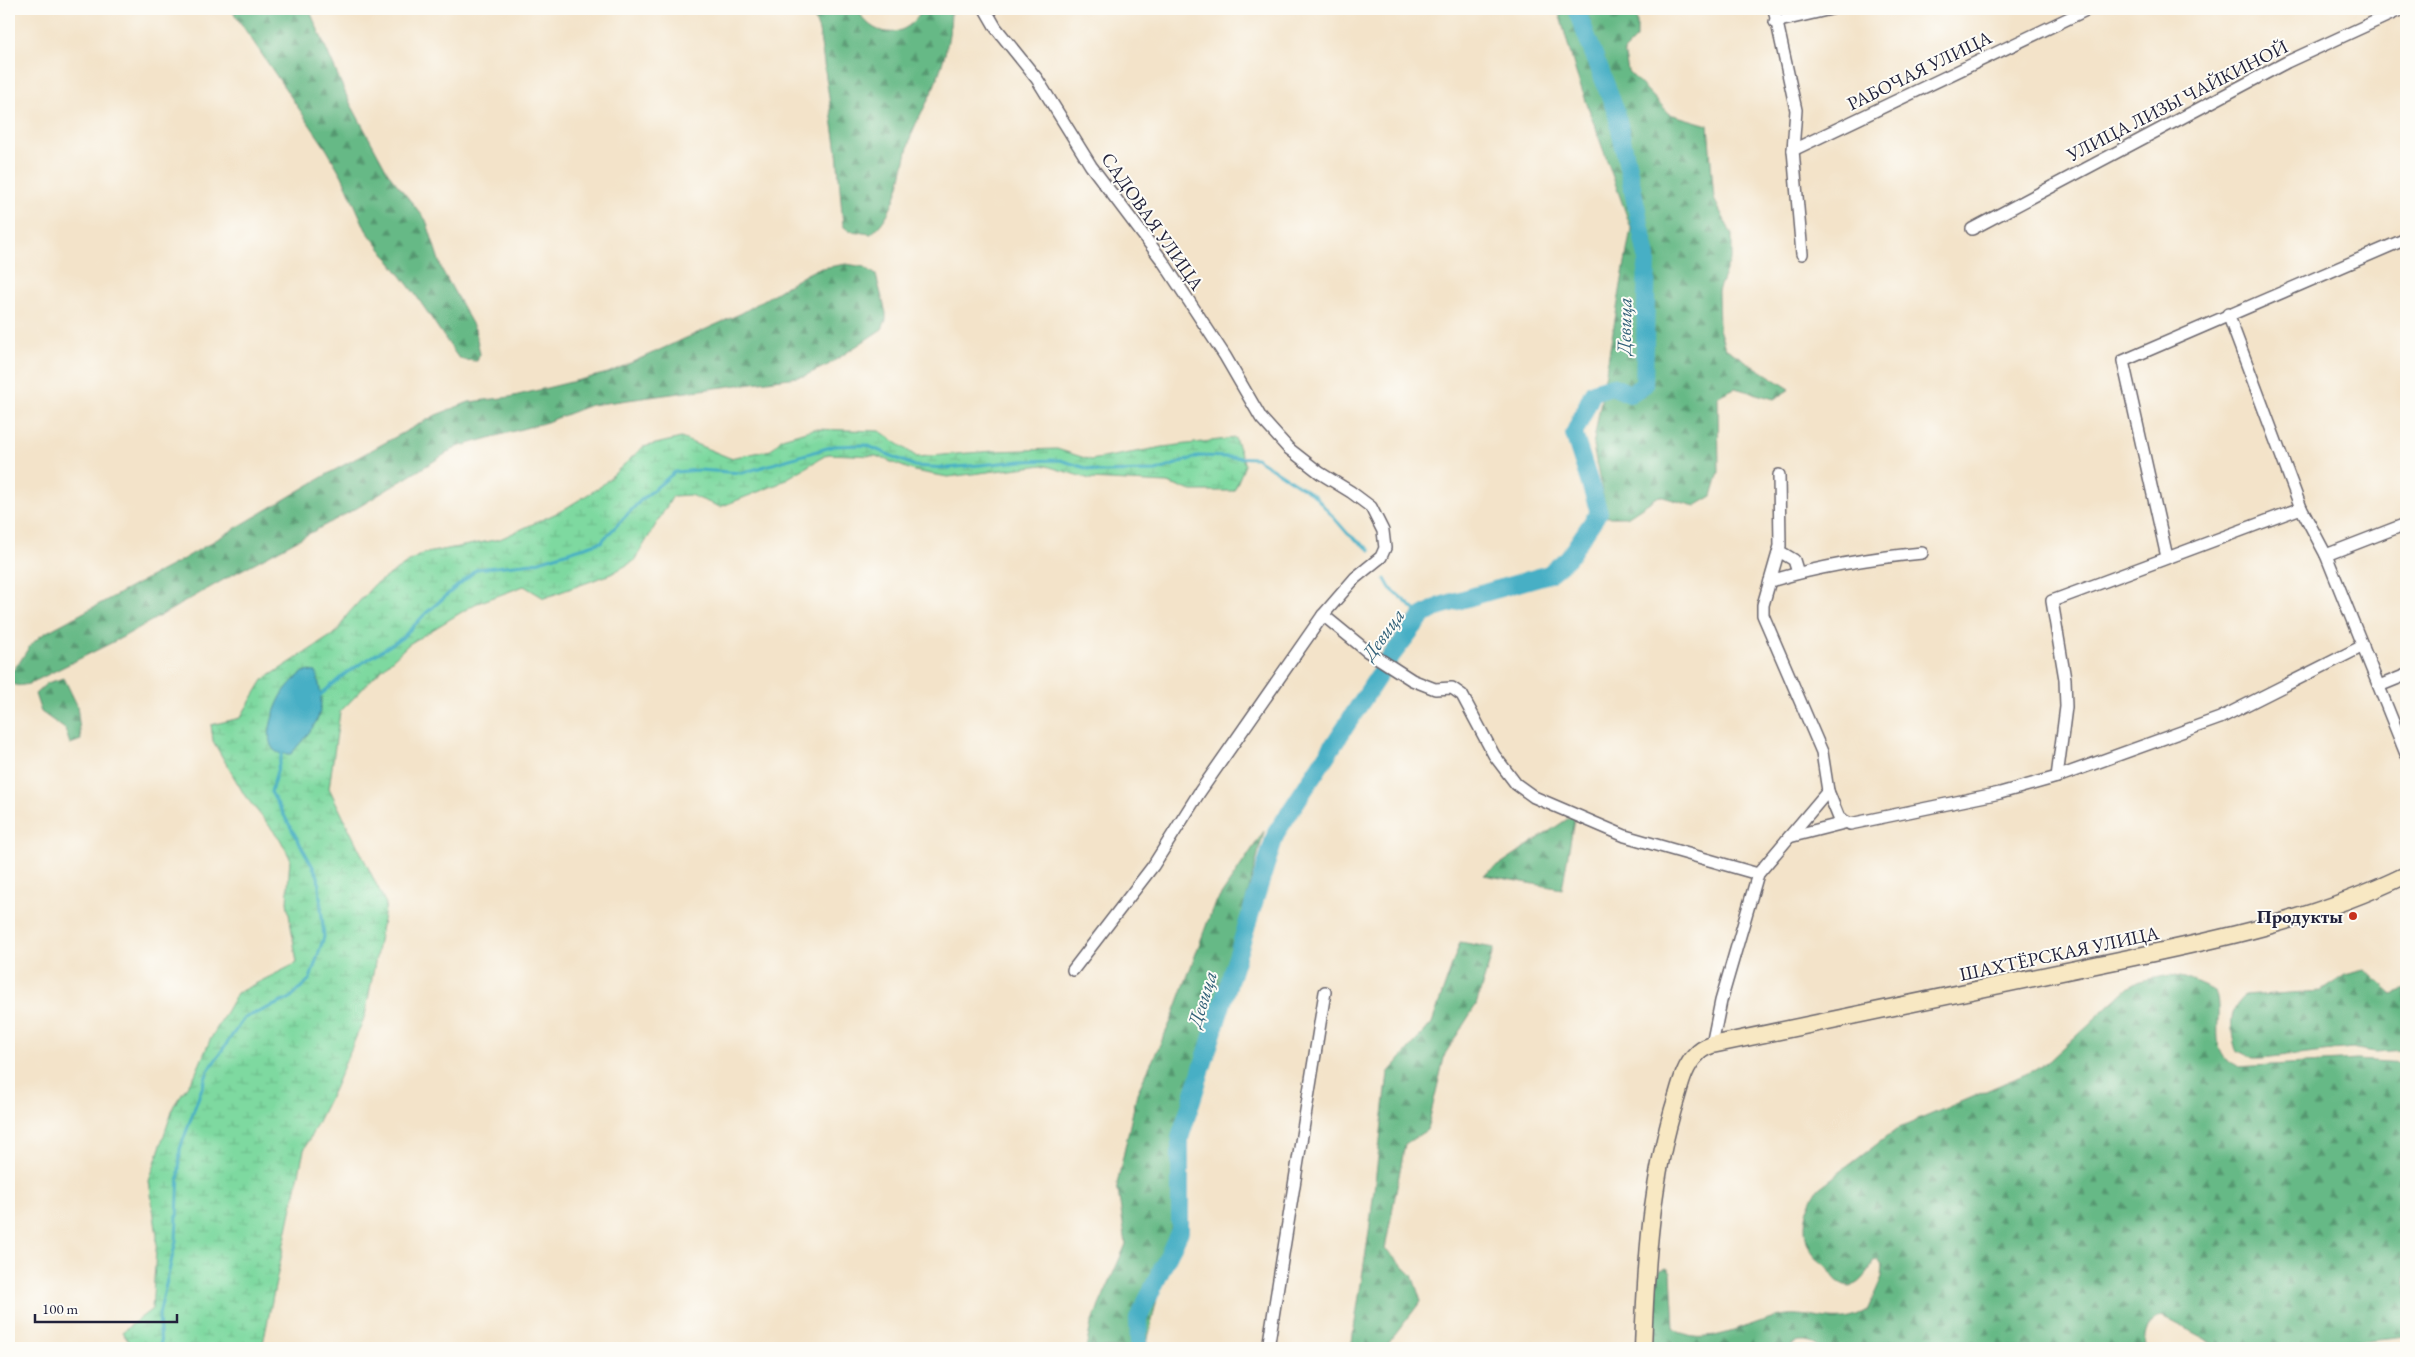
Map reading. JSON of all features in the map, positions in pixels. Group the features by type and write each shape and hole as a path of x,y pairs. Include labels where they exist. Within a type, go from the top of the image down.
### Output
{"street":[{"name":"САДОВАЯ УЛИЦА","path":"984,9 996,28 1037,79 1091,166 1162,260 1225,356 1261,418 1293,452 1320,473 1362,499 1371,507 1383,531 1385,548 1381,557 1355,578 1323,615 1199,794 1153,866 1073,970"},
{"path":"1774,9 1775,22 1796,110 1793,150 1802,254"},
{"path":"1775,22 1831,9"},
{"name":"РАБОЧАЯ УЛИЦА","path":"1793,150 2088,9"},
{"name":"УЛИЦА ЛИЗЫ ЧАЙКИНОЙ","path":"1972,229 2287,62 2402,9"},
{"path":"2166,558 2123,361 2406,238"},
{"path":"2228,314 2301,508 2326,555 2406,754"},
{"path":"1779,475 1779,550 1763,605 1763,615 1822,752 1828,791 1836,813 1844,823"},
{"path":"2057,777 2065,698 2065,679 2052,601 2301,508"},
{"path":"2326,555 2406,524"},
{"path":"1779,550 1794,560 1798,573"},
{"path":"1770,581 1869,558 1922,553"},
{"path":"1323,615 1367,651 1412,680 1435,689 1452,688 1462,695 1494,755 1516,784 1534,796 1625,836 1758,874"},
{"path":"1789,837 1844,823 1861,823 2000,793 2057,777 2220,718 2363,646"},
{"path":"2379,686 2406,675"},
{"path":"1643,1348 1651,1220 1671,1113 1690,1062 1704,1048 1712,1045 1721,1001 1758,874 1828,791"},
{"name":"ШАХТЁРСКАЯ УЛИЦА","path":"1712,1045 2210,942 2310,914 2374,891 2406,875"},
{"path":"1268,1348 1325,992"}],"green space":[{"path":"231,9 309,9 348,99 388,173 426,220 442,270 475,329 480,354 477,361 463,360 457,356 415,294 366,230 342,176 327,150"},
{"path":"811,9 857,9 870,25 879,30 896,32 912,23 920,14 919,9 951,9 951,21 942,65 912,133 899,187 889,212 871,234 849,231 843,226 837,152 822,50 819,31"},
{"path":"1558,9 1627,9 1637,19 1637,38 1624,51 1628,71 1670,114 1708,125 1714,199 1732,235 1732,255 1718,291 1719,329 1725,348 1790,389 1774,399 1735,388 1718,396 1719,472 1712,496 1695,506 1659,496 1627,517 1607,517 1593,446 1631,228 1576,73"},
{"path":"846,264 865,267 876,275 886,313 886,320 882,329 828,365 804,376 591,405 547,422 457,447 357,508 232,575 123,637 29,684 15,685 9,677 31,645 45,633 180,561 331,472 436,415 469,402 510,397 608,373 742,313 817,269"},
{"path":"813,429 880,431 917,457 994,451 1057,449 1091,460 1163,447 1235,438 1245,465 1234,491 1192,491 1167,483 1090,479 1043,465 948,477 914,471 876,456 828,454 778,484 720,507 690,495 673,496 634,561 611,574 544,598 524,586 475,604 409,644 340,712 329,788 386,904 365,1016 334,1089 304,1150 262,1348 133,1348 122,1332 152,1309 157,1236 149,1181 174,1105 195,1075 210,1040 237,993 297,963 287,902 290,858 280,839 245,796 213,741 211,725 240,718 263,680 337,632 347,615 374,585 421,554 500,539 561,511 600,487 643,447 681,438 730,458 771,450 782,438"},
{"path":"64,678 77,705 81,740 70,744 65,729 41,712 35,694 47,683"},
{"path":"1575,814 1562,889 1484,875"},
{"path":"1264,831 1176,1172 1170,1241 1147,1343 1145,1348 1086,1348 1091,1324 1126,1244 1117,1184 1137,1093 1171,1021 1213,907"},
{"path":"1460,942 1494,948 1476,1005 1445,1054 1427,1130 1405,1144 1385,1249 1412,1275 1421,1301 1385,1348 1351,1348 1369,1232 1388,1073 1432,1023"},
{"path":"2365,970 2392,994 2406,989 2406,1050 2375,1052 2352,1048 2253,1058 2236,1050 2232,1035 2233,1014 2235,1007 2244,996 2321,991 2345,975"},
{"path":"2170,975 2185,978 2215,991 2218,1001 2218,1034 2221,1053 2227,1061 2237,1067 2357,1060 2406,1063 2406,1336 2321,1348 2222,1348 2162,1316 2150,1324 2146,1333 2145,1348 1819,1348 1812,1344 1799,1342 1789,1348 1651,1348 1657,1275 1660,1270 1667,1268 1671,1273 1674,1328 1685,1335 1711,1337 1780,1316 1803,1315 1844,1319 1867,1311 1882,1277 1883,1267 1878,1260 1873,1261 1865,1277 1851,1286 1837,1281 1827,1267 1814,1256 1806,1238 1805,1229 1810,1203 1819,1188 1897,1129 2035,1070 2049,1061 2128,988 2140,981"}],"water":[{"path":"306,671 316,672 321,698 318,717 308,734 291,754 279,753 273,749 270,742 270,725 285,690 296,678"}],"waterway":[{"name":"Девица","path":"1139,1348 1138,1319 1180,1231 1180,1138 1276,833 1392,655 1422,616 1440,606 1549,574 1568,558 1599,512 1574,434 1593,392 1612,386 1630,394 1644,385 1647,257 1616,111 1576,9"},
{"path":"318,697 346,673 402,638 425,614 477,569 533,563 601,542 640,501 675,472 699,470 742,473 834,446 866,445 915,466 947,468 1022,461 1060,460 1099,472 1156,471 1199,456 1256,458 1315,496 1348,534 1370,550"},
{"path":"1385,579 1390,588 1422,616"},
{"path":"161,1348 159,1315 176,1241 180,1149 208,1071 244,1018 289,999 310,979 324,937 318,876 271,792 283,750"}],"place":[{"name":"Продукты","path":"2353,916"}]}
